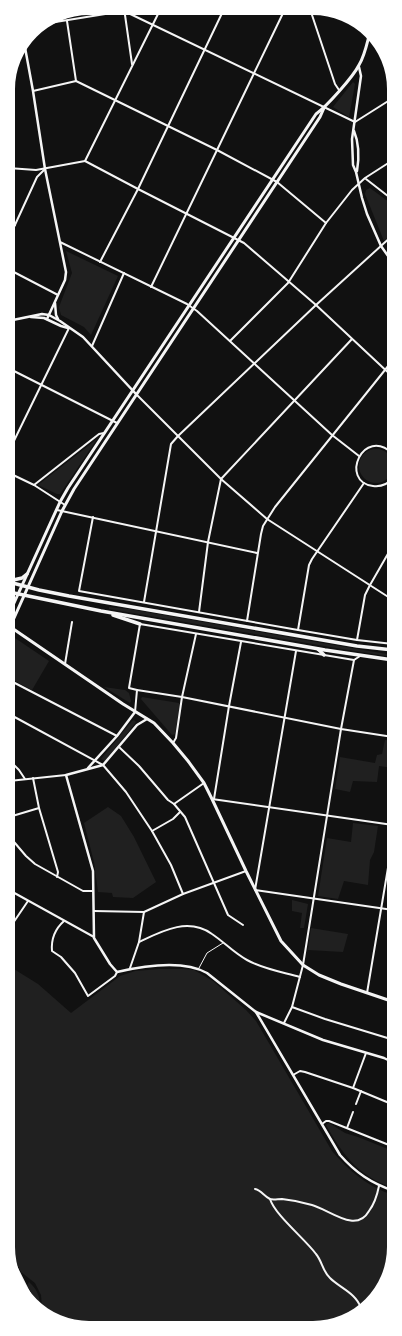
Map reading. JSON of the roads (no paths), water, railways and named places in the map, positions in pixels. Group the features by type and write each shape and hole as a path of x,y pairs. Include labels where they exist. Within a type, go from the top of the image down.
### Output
{"main road":[{"path":"15,600 60,502 112,421 237,238 316,114 324,108 359,67 368,40"},
{"path":"15,614 65,505 191,307"},
{"path":"15,580 22,578 27,574"},
{"path":"15,583 69,596 387,649"},
{"path":"15,593 101,611 360,656 387,659"},
{"path":"101,611 140,624"},
{"path":"15,630 135,712 154,723 173,743 204,783 213,799 255,890 281,940 303,965 319,975 341,984 387,999"},
{"path":"317,648 324,655"}],"street":[{"path":"60,21 93,15"},
{"path":"125,15 133,66"},
{"path":"135,15 253,74 355,122"},
{"path":"85,161 158,15"},
{"path":"100,262 138,189 221,15"},
{"path":"151,287 282,15"},
{"path":"312,15 335,84 339,90"},
{"path":"67,20 76,81"},
{"path":"26,52 45,169 66,272 65,280 47,319"},
{"path":"359,67 361,76 354,131 357,144 358,163 356,172 367,214 381,246 387,254"},
{"path":"33,91 76,81 275,180 326,223"},
{"path":"355,122 387,101"},
{"path":"15,168 36,170 85,161 237,238 316,305 385,370"},
{"path":"230,341 288,282 326,223 352,190 365,178 387,164"},
{"path":"15,225 37,177 45,169"},
{"path":"365,178 387,195"},
{"path":"144,602 171,444 316,305 387,240"},
{"path":"59,242 191,307 332,434 359,456"},
{"path":"15,273 58,295"},
{"path":"92,346 124,273"},
{"path":"55,302 56,316 60,321"},
{"path":"15,320 39,314 49,315 80,334 136,394 221,479 267,519 387,596"},
{"path":"30,317 47,319 69,328"},
{"path":"15,439 69,328"},
{"path":"198,612 208,542 221,479 352,339"},
{"path":"247,621 257,553 261,534 267,519 332,434 387,368"},
{"path":"15,371 117,423"},
{"path":"34,485 99,434 102,432 104,433"},
{"path":"387,448 382,446 369,447 359,456 356,463 356,470 364,483 379,487 387,484"},
{"path":"15,476 34,485 65,505"},
{"path":"298,630 309,566 316,552 364,483"},
{"path":"56,510 257,553"},
{"path":"93,517 79,591 298,630 387,643"},
{"path":"357,640 365,595 387,556"},
{"path":"65,664 72,622"},
{"path":"360,656 354,660 296,652 140,624 129,688 229,706 341,729 387,736"},
{"path":"173,743 176,738 182,697 196,634"},
{"path":"242,642 213,799 387,824"},
{"path":"296,652 255,890 387,910"},
{"path":"283,1024 292,1007 303,965 341,729 354,660"},
{"path":"15,683 117,736"},
{"path":"87,769 96,761 135,712 137,690"},
{"path":"15,717 103,766 126,792 152,831 171,865 183,894"},
{"path":"15,780 66,775 103,766 137,724 147,719"},
{"path":"119,747 140,766 180,812 191,829 228,915 243,925"},
{"path":"15,765 20,770 25,779"},
{"path":"66,775 91,866 94,938"},
{"path":"33,778 39,808 58,872 57,877"},
{"path":"174,804 204,783"},
{"path":"15,814 39,808"},
{"path":"152,831 173,819 180,812"},
{"path":"15,843 26,856 57,877 83,891 93,891"},
{"path":"94,911 144,912 183,894 246,871"},
{"path":"368,992 387,874"},
{"path":"15,893 94,938 110,964 117,972"},
{"path":"15,920 28,901"},
{"path":"130,968 139,942 144,912"},
{"path":"64,921 57,927 52,944 52,951 61,957 75,973 88,996 115,976 117,972 130,968 165,965 199,968 256,1012 323,1040 387,1060"},
{"path":"139,942 161,931 184,925 202,929 211,933 246,960 266,968 300,977"},
{"path":"292,1007 325,1019 387,1038"},
{"path":"256,1012 336,1149 359,1173 379,1186 387,1189"},
{"path":"353,1088 366,1053"},
{"path":"293,1075 300,1071 305,1072 353,1088 387,1102"},
{"path":"356,1104 361,1091"},
{"path":"347,1128 353,1112"},
{"path":"322,1124 329,1121 387,1144"},
{"path":"270,1199 296,1201 313,1205 337,1217 354,1222 362,1220 368,1215 377,1198 379,1186"},
{"path":"255,1188 270,1199 275,1209 317,1254 329,1277 348,1291 360,1304"}],"lane":[{"path":"199,968 207,953 224,943"}]}
